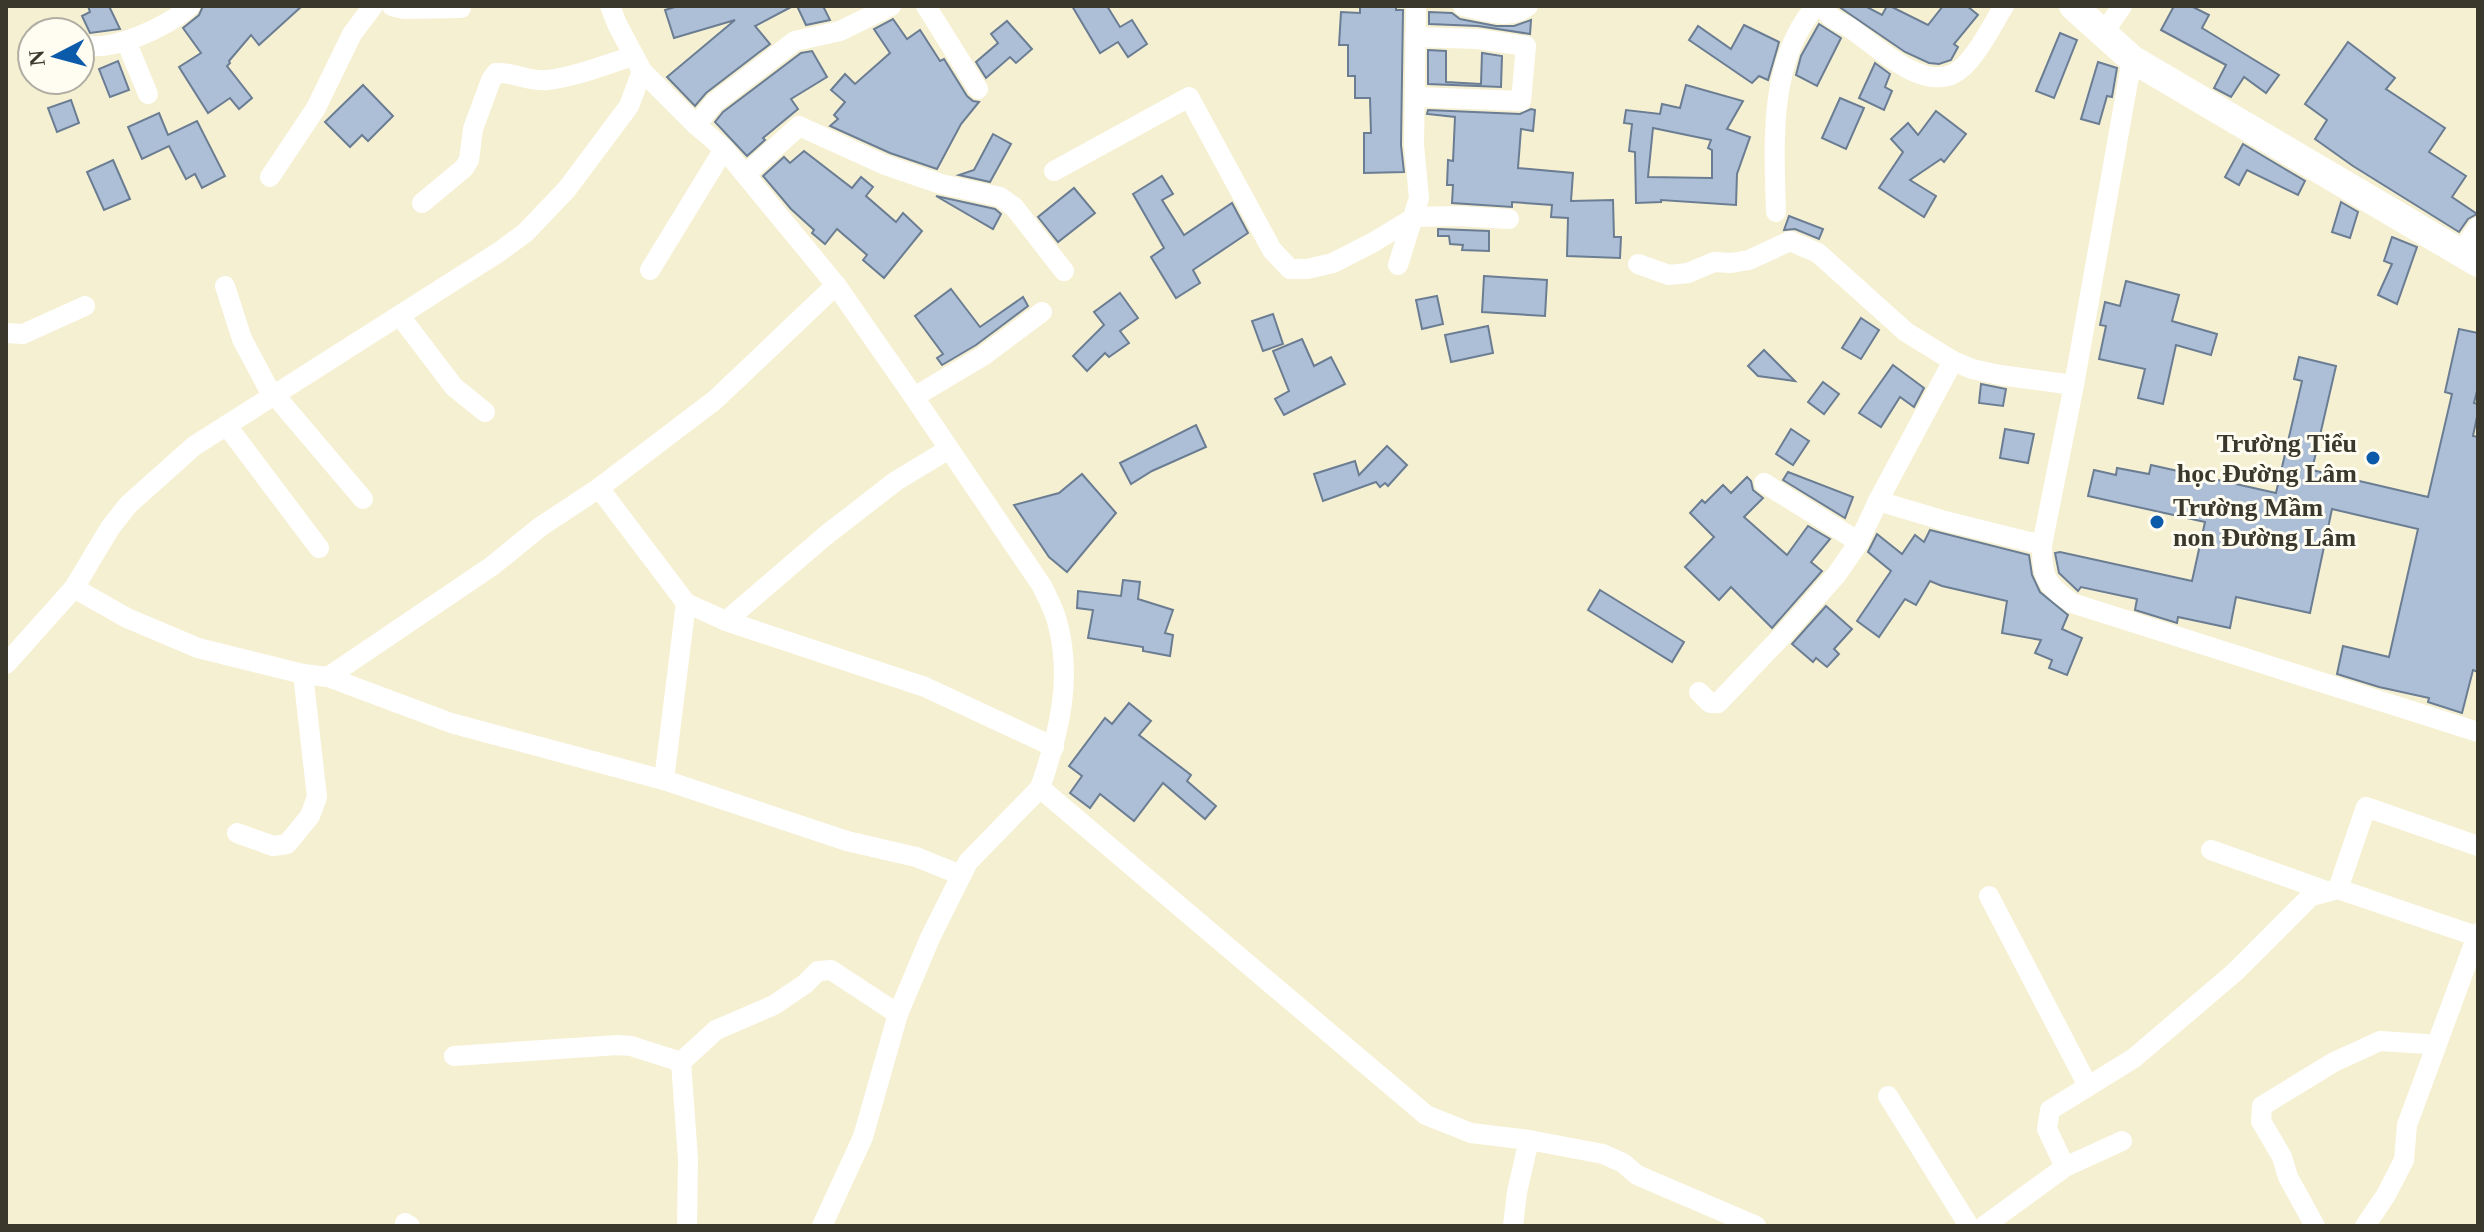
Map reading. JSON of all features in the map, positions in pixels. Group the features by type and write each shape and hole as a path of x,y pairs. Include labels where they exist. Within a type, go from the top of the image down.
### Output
{"street":[{"path":"96,46 126,41 163,27 190,6"},
{"path":"270,177 316,108 352,34 373,6"},
{"path":"392,6 404,9 461,8"},
{"path":"610,6 638,64 747,173 789,230 836,285 914,397 1042,586 1057,618 1065,660 1063,704 1054,747 1040,788 968,862 961,875 898,1014 863,1137 822,1226"},
{"path":"696,125 714,103 795,41 840,31 891,6"},
{"path":"926,6 978,89"},
{"path":"1398,265 1419,198 1414,145 1416,6"},
{"path":"1463,6 1505,15 1519,13 1528,6"},
{"path":"1776,212 1780,82 1796,34 1816,6"},
{"path":"1824,6 1834,21 1850,28 1877,51 1916,71 1942,78 1967,63 2004,6"},
{"path":"2073,6 2132,59 2470,257 2478,227"},
{"path":"2103,34 2122,6"},
{"path":"1415,37 1478,39 1526,46 1521,101 1415,97"},
{"path":"126,41 148,94"},
{"path":"2132,59 2042,545 2045,579 2072,603 2478,732"},
{"path":"422,203 464,168 469,160 473,129 496,73 545,81 638,64"},
{"path":"8,659 74,588 110,528 128,505 194,446 525,233 567,189 629,106 638,64"},
{"path":"1054,171 1189,97 1272,250 1290,269 1333,263 1415,217 1509,219"},
{"path":"747,173 799,126 899,170 941,184 1000,197 1014,207 1064,271"},
{"path":"650,270 724,149"},
{"path":"1638,264 1669,275 1688,273 1714,262 1749,260 1790,241 1818,253 1906,332 1953,361 2000,375 2074,385"},
{"path":"328,677 492,566 540,527 599,488 715,400 836,285"},
{"path":"225,286 242,339 267,386 363,499"},
{"path":"6,333 23,334 85,306"},
{"path":"914,397 983,356 1042,312"},
{"path":"400,316 454,387 485,412"},
{"path":"1699,692 1710,703 1718,703 1837,574 1859,542 1953,361"},
{"path":"227,426 319,548"},
{"path":"726,621 825,536 896,481 949,449"},
{"path":"1764,483 1859,542"},
{"path":"599,488 686,603 726,621 925,687 1054,747"},
{"path":"1878,501 2042,545"},
{"path":"74,588 127,618 198,648 303,674 328,677 451,723 664,780 847,841 916,857 961,875"},
{"path":"664,780 686,603"},
{"path":"237,833 273,846 287,844 310,816 317,797 303,674"},
{"path":"1040,788 1426,1115 1471,1133 1603,1154 1623,1163 1637,1175 1756,1226"},
{"path":"2332,890 2366,807 2478,846"},
{"path":"2211,850 2477,934 2407,1125 2404,1160 2365,1226"},
{"path":"2065,1167 2047,1129 2050,1110 2134,1058 2235,972 2311,896 2332,890"},
{"path":"1989,896 2088,1086"},
{"path":"681,1062 716,1030 774,1005 818,971 831,970 898,1014"},
{"path":"2315,1226 2261,1121 2262,1106 2334,1062 2380,1041 2427,1044 2435,1049"},
{"path":"454,1056 618,1045 631,1046 681,1062"},
{"path":"681,1062 688,1159 687,1226"},
{"path":"1888,1096 1969,1226"},
{"path":"1513,1226 1529,1140"},
{"path":"1984,1226 2065,1167 2122,1141"}],"building":[{"path":"88,6 109,6 120,29 96,32 96,16 82,16 90,12"},
{"path":"203,6 302,6 259,45 251,35 229,61 227,66 252,98 239,109 230,98 208,113 179,67 201,53 183,28 199,15"},
{"path":"678,6 793,6 755,26 770,44 706,93 695,106 667,77 735,20 674,38 665,10"},
{"path":"797,6 823,6 830,20 806,25"},
{"path":"1072,6 1107,6 1120,27 1132,20 1147,44 1128,57 1118,42 1100,53"},
{"path":"1360,6 1396,6 1396,10 1403,10 1401,145 1404,172 1364,173 1364,133 1371,133 1370,98 1355,98 1355,76 1348,76 1348,45 1339,45 1341,12 1360,13"},
{"path":"1838,6 1865,6 1882,15 1890,6 1928,25 1943,6 1967,6 1978,15 1954,44 1958,47 1951,60 1939,64 1905,52"},
{"path":"2174,6 2191,6 2209,15 2202,28 2279,75 2266,93 2244,77 2231,97 2214,88 2226,65 2161,30"},
{"path":"1429,12 1452,13 1460,19 1496,26 1514,26 1531,20 1530,34 1478,26 1429,24"},
{"path":"893,19 907,39 920,30 940,61 944,59 967,96 979,102 961,124 937,169 890,153 830,126 838,119 834,115 845,102 831,90 845,74 855,84 890,53 874,29"},
{"path":"1007,21 1032,49 1016,63 1010,57 986,78 976,62 998,43 991,34"},
{"path":"1819,24 1841,38 1817,86 1796,75 1801,56"},
{"path":"1744,25 1779,42 1768,80 1759,76 1752,83 1689,40 1698,26 1731,49"},
{"path":"2060,33 2077,40 2054,98 2036,91"},
{"path":"2348,42 2395,78 2386,89 2445,128 2429,152 2466,176 2452,197 2477,214 2468,219 2459,232 2315,139 2327,120 2305,104"},
{"path":"1428,50 1446,51 1446,82 1481,84 1482,53 1502,56 1501,87 1428,84"},
{"path":"812,51 827,77 791,99 798,109 747,156 715,122 723,112 801,53"},
{"path":"118,61 129,90 110,97 99,69"},
{"path":"2098,62 2117,68 2112,97 2107,96 2099,124 2081,119"},
{"path":"1875,63 1890,74 1885,87 1892,91 1884,110 1859,98"},
{"path":"363,85 393,116 368,141 362,135 350,147 325,122"},
{"path":"1686,85 1743,101 1727,129 1750,137 1737,174 1736,205 1661,200 1636,203 1635,152 1629,151 1632,124 1624,123 1626,110 1660,114 1662,104 1680,108","holes":["1653,128 1711,140 1708,148 1712,150 1712,178 1648,177"]},
{"path":"1840,98 1864,108 1846,149 1822,138"},
{"path":"71,100 79,123 57,132 48,108"},
{"path":"1428,110 1520,114 1535,110 1533,131 1521,129 1518,168 1573,173 1571,201 1613,200 1614,237 1621,237 1620,258 1567,256 1568,218 1551,217 1552,205 1512,202 1512,207 1452,203 1453,185 1447,185 1448,160 1453,161 1455,117 1427,114"},
{"path":"1936,111 1966,134 1944,162 1941,159 1910,180 1936,196 1924,217 1879,188 1903,152 1891,139 1908,123 1918,135"},
{"path":"159,113 168,135 197,121 225,176 202,188 195,174 186,179 169,146 142,159 128,127"},
{"path":"993,134 1011,144 990,182 959,175 974,170"},
{"path":"2243,144 2305,181 2298,195 2247,170 2239,185 2225,177"},
{"path":"804,151 852,188 861,177 873,187 866,196 896,222 903,213 922,231 884,278 863,260 867,255 837,229 825,244 763,176 784,157 790,163"},
{"path":"113,160 130,199 104,210 87,172"},
{"path":"1162,176 1173,194 1162,200 1184,235 1232,203 1248,233 1193,270 1200,283 1176,298 1151,257 1164,248 1133,194"},
{"path":"1074,188 1095,213 1058,242 1038,217"},
{"path":"936,196 995,209 1001,214 993,229"},
{"path":"2341,202 2358,212 2350,238 2332,232"},
{"path":"1789,216 1823,229 1819,239 1795,229 1784,230"},
{"path":"1438,229 1489,231 1489,251 1462,250 1463,245 1450,244 1449,236 1438,236"},
{"path":"2392,237 2417,247 2397,304 2378,295 2392,264 2384,261"},
{"path":"1484,276 1547,280 1545,316 1482,312"},
{"path":"2126,281 2179,295 2172,321 2217,334 2211,355 2176,345 2163,404 2138,398 2145,369 2099,359 2106,326 2100,325 2105,302 2120,306"},
{"path":"951,289 980,327 1023,297 1028,306 976,345 942,365 937,358 943,354 915,316"},
{"path":"1120,293 1138,318 1120,331 1129,343 1109,357 1105,353 1087,371 1073,356 1104,325 1094,312"},
{"path":"1437,296 1443,324 1422,329 1416,300"},
{"path":"1273,314 1283,344 1263,351 1252,321"},
{"path":"1861,318 1879,330 1861,359 1842,348"},
{"path":"1488,326 1493,353 1451,362 1445,335"},
{"path":"2459,329 2478,333 2478,387 2474,403 2478,404 2478,412 2473,436 2478,437 2478,672 2473,670 2462,713 2428,702 2429,698 2337,674 2343,646 2389,657 2418,529 2332,509 2310,613 2236,597 2230,628 2178,617 2177,623 2135,610 2137,599 2081,587 2078,591 2059,573 2055,553 2060,552 2192,581 2205,522 2088,496 2094,470 2116,475 2117,468 2149,474 2151,465 2276,493 2302,381 2294,379 2299,357 2336,366 2312,470 2428,497 2452,394 2445,392"},
{"path":"1302,339 1314,366 1331,357 1345,384 1284,415 1275,399 1289,391 1273,351"},
{"path":"1764,350 1795,381 1758,376 1748,366"},
{"path":"1893,365 1924,388 1914,407 1900,397 1881,427 1859,413"},
{"path":"1823,382 1839,394 1824,414 1808,402"},
{"path":"1981,384 2006,389 2003,406 1979,403"},
{"path":"1196,425 1206,447 1131,484 1120,463"},
{"path":"1791,429 1809,441 1793,465 1776,454"},
{"path":"2005,429 2034,434 2028,463 2000,458"},
{"path":"1387,446 1407,465 1388,486 1385,483 1380,487 1376,482 1323,501 1314,474 1355,461 1359,475"},
{"path":"1788,472 1853,497 1845,518 1783,480"},
{"path":"1082,474 1116,513 1067,572 1049,557 1014,505 1059,493"},
{"path":"1747,477 1753,490 1763,498 1744,517 1787,555 1808,526 1830,539 1811,562 1822,571 1772,628 1731,587 1719,600 1685,567 1714,537 1690,513 1723,485 1731,493"},
{"path":"1930,530 2029,555 2032,575 2040,592 2068,615 2062,629 2082,638 2067,675 2049,668 2052,660 2035,653 2041,640 2002,633 2007,601 1930,581 1916,605 1905,599 1879,637 1857,621 1891,571 1868,552 1877,534 1902,554 1915,535 1924,542"},
{"path":"1123,580 1140,582 1138,599 1173,610 1165,633 1173,635 1170,656 1143,651 1143,647 1088,638 1093,610 1077,608 1078,591 1121,596"},
{"path":"1600,590 1684,642 1672,662 1588,610"},
{"path":"1826,606 1852,629 1834,649 1839,654 1827,667 1816,658 1813,662 1792,644"},
{"path":"1129,703 1151,721 1139,735 1191,775 1187,781 1216,806 1205,819 1163,783 1134,821 1100,794 1090,808 1070,793 1082,776 1069,766 1105,718 1112,724"}],"place":[{"name":"Trường Tiểu học Đường Lâm","path":"2373,458"},
{"name":"Trường Mầm non Đường Lâm","path":"2157,522"}]}
